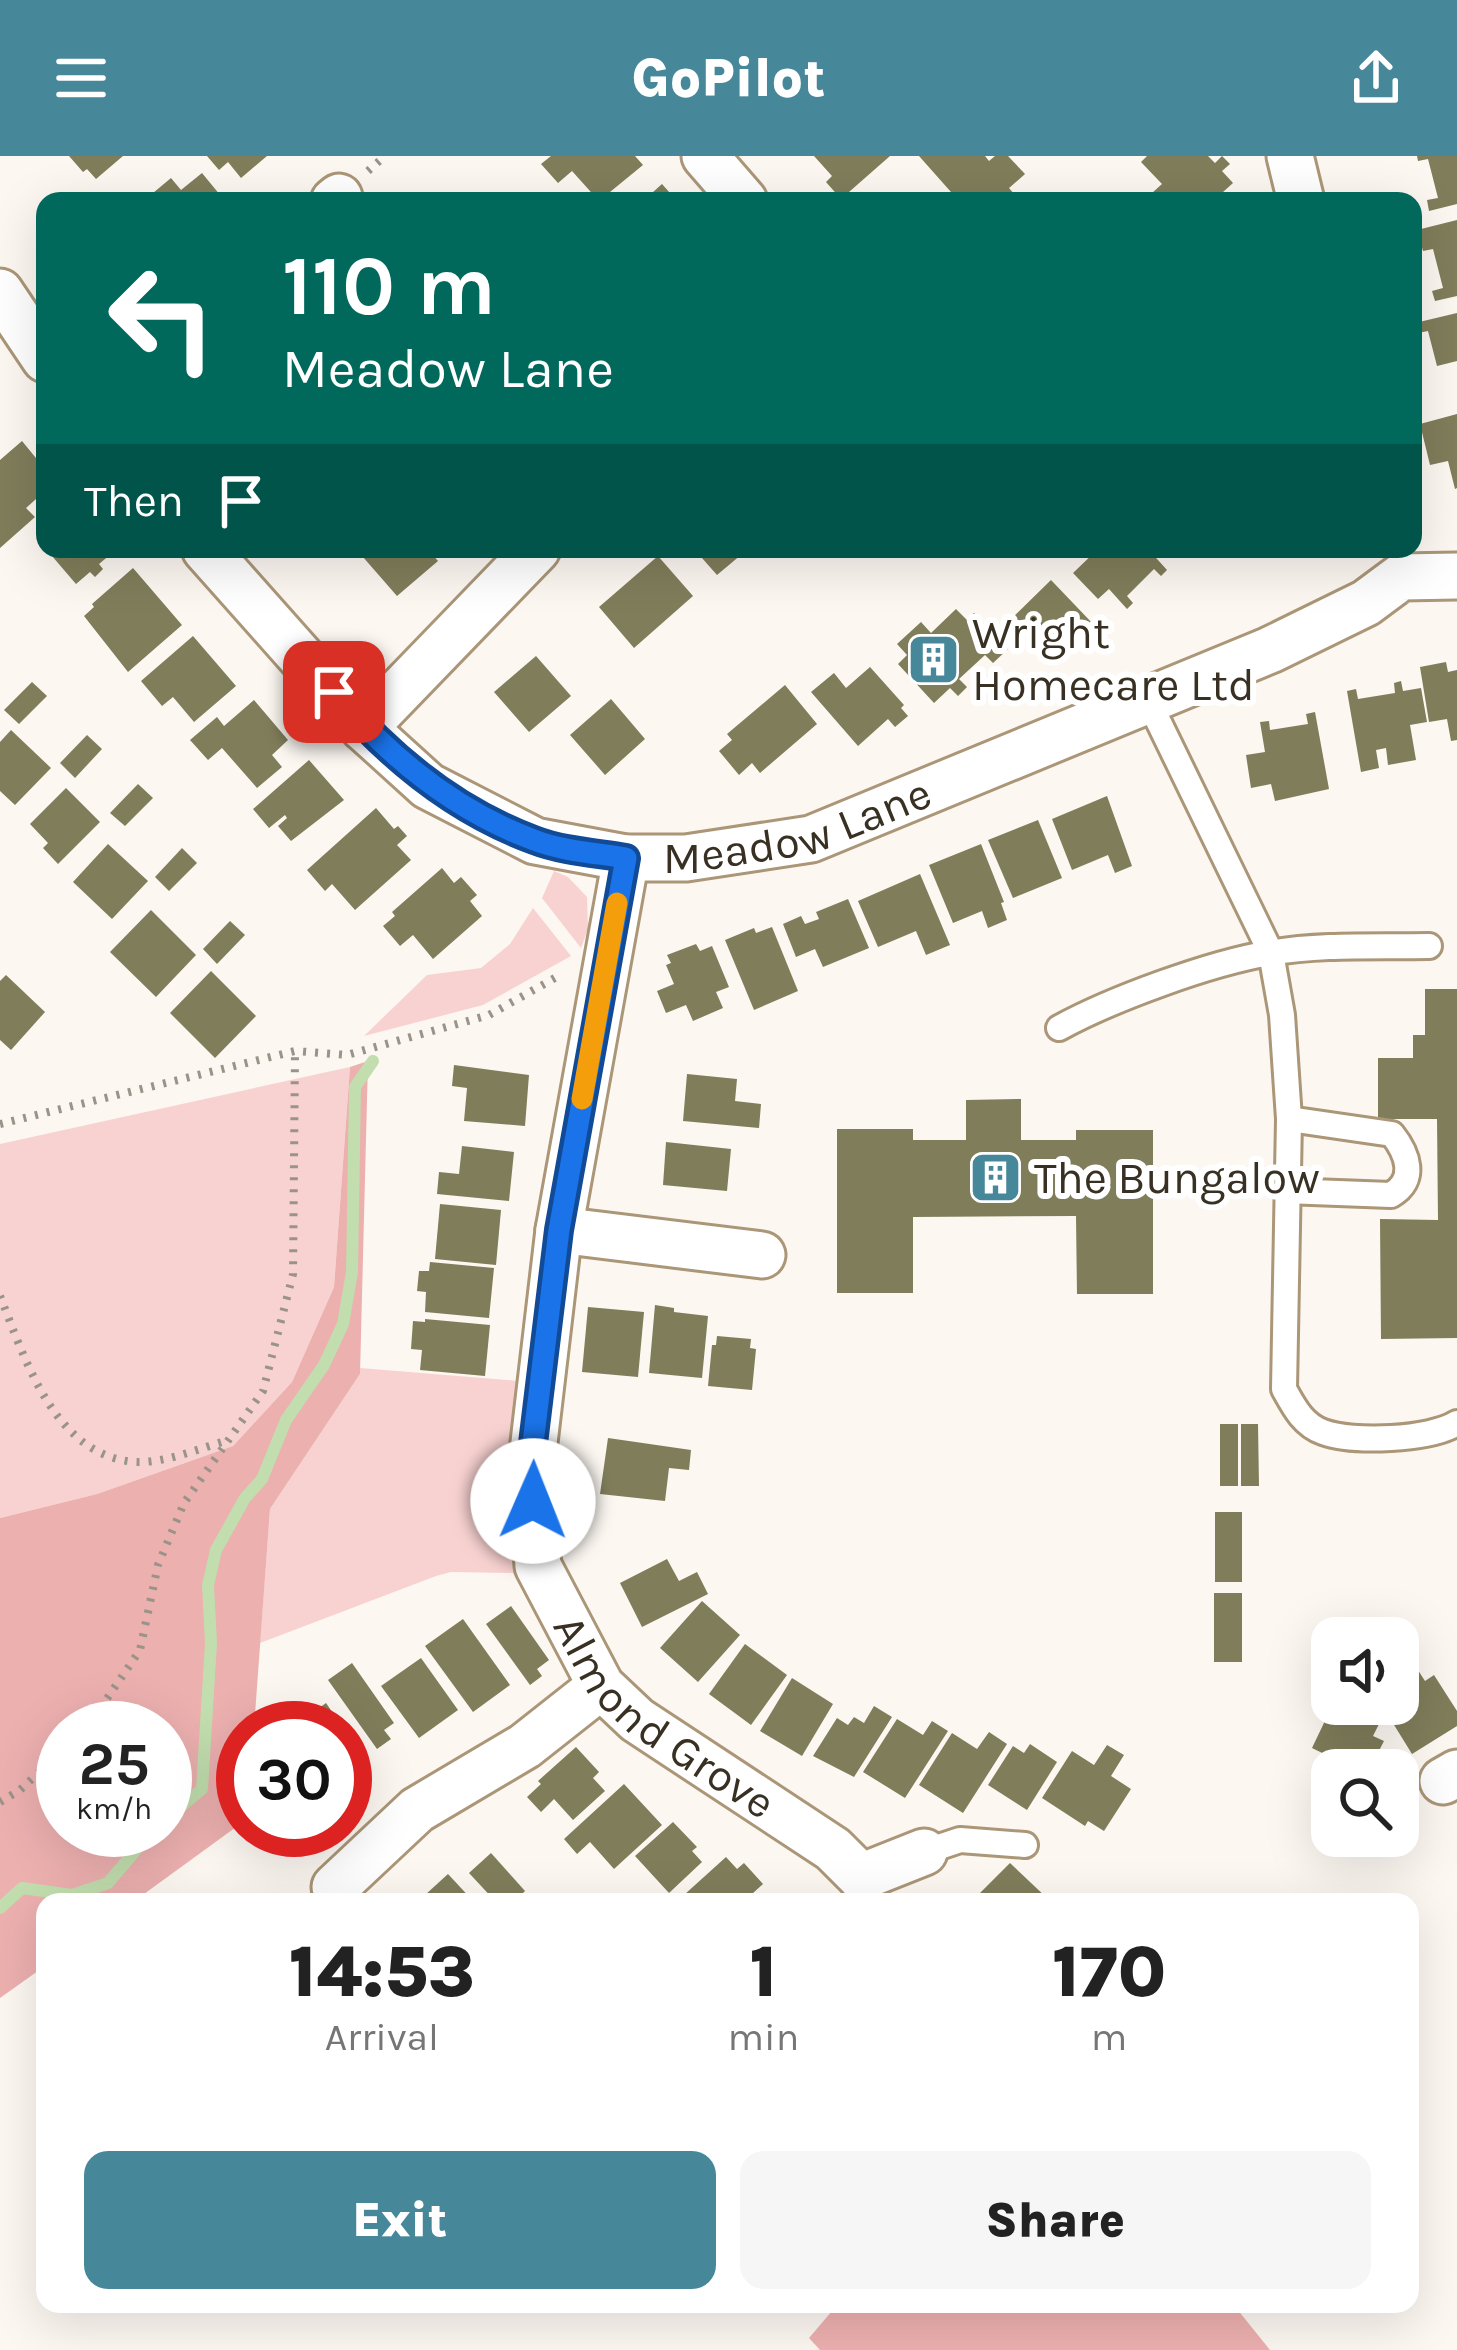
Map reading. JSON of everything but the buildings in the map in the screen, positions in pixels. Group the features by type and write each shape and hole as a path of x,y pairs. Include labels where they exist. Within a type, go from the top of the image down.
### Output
{"street":[{"path":"705,156 736,192"},
{"path":"1290,156 1299,192"},
{"path":"0,292 36,346"},
{"name":"Meadow Lane","path":"213,558 364,728 428,786 536,841 626,858 686,858 812,839 1270,650 1366,603 1398,563 1457,576"},
{"path":"364,728 528,558"},
{"name":"Almond Grove","path":"626,858 559,1230 530,1468 538,1566 601,1686 637,1720 833,1850 858,1889 924,1852"},
{"path":"559,1230 761,1256"},
{"path":"335,1887 417,1810 525,1746 601,1686"}],"lane":[{"path":"1148,700 1271,953 1282,1015 1289,1119 1285,1389 1307,1423 1326,1434 1405,1438 1441,1434 1457,1424"},
{"path":"1058,1028 1204,971 1271,953 1429,946"},
{"path":"1285,1191 1391,1196 1402,1189 1409,1170 1403,1147 1392,1134 1289,1119"},
{"path":"924,1852 960,1840 1025,1845"}],"path":[{"path":"0,1124 295,1051 346,1054 489,1015 610,947"},
{"path":"105,1701 140,1650 158,1565 184,1504 262,1391 293,1274 295,1051"},
{"path":"0,1296 35,1384 65,1424 103,1454 139,1462 229,1440"},
{"path":"0,1802 36,1775"}],"shaded area":[{"path":"554,871 568,877 587,897 588,929 581,948 542,898"},
{"path":"533,908 571,956 483,1005 364,1036 427,975 481,968 510,944"},
{"path":"368,1061 360,1374 270,1509 256,1701 216,1701 216,1842 145,1893 36,1893 36,1972 0,1998 0,1518 97,1494 233,1446 292,1382 334,1287 350,1067"},
{"path":"350,1067 334,1287 292,1382 233,1446 97,1494 0,1518 0,1144"},
{"path":"360,1368 519,1381 506,1503 517,1573 436,1576 260,1643 270,1509"},
{"path":"830,2313 1240,2313 1270,2350 820,2350 809,2338"}],"waterway":[{"path":"192,1797 202,1789 211,1643 208,1585 216,1550 245,1498 262,1479 286,1420 324,1365 343,1324 352,1272 355,1087 373,1061"},
{"path":"78,1893 108,1883 130,1857"},
{"path":"0,1908 22,1888 58,1893"}],"slow traffic":[{"path":"582,1099 617,903"}],"place":[{"name":"Wright Homecare Ltd","path":"933,659"},
{"name":"The Bungalow","path":"995,1178"}],"route":[{"path":"334,692 364,728 428,786 536,841 626,858 559,1230 530,1468 533,1501"}]}
